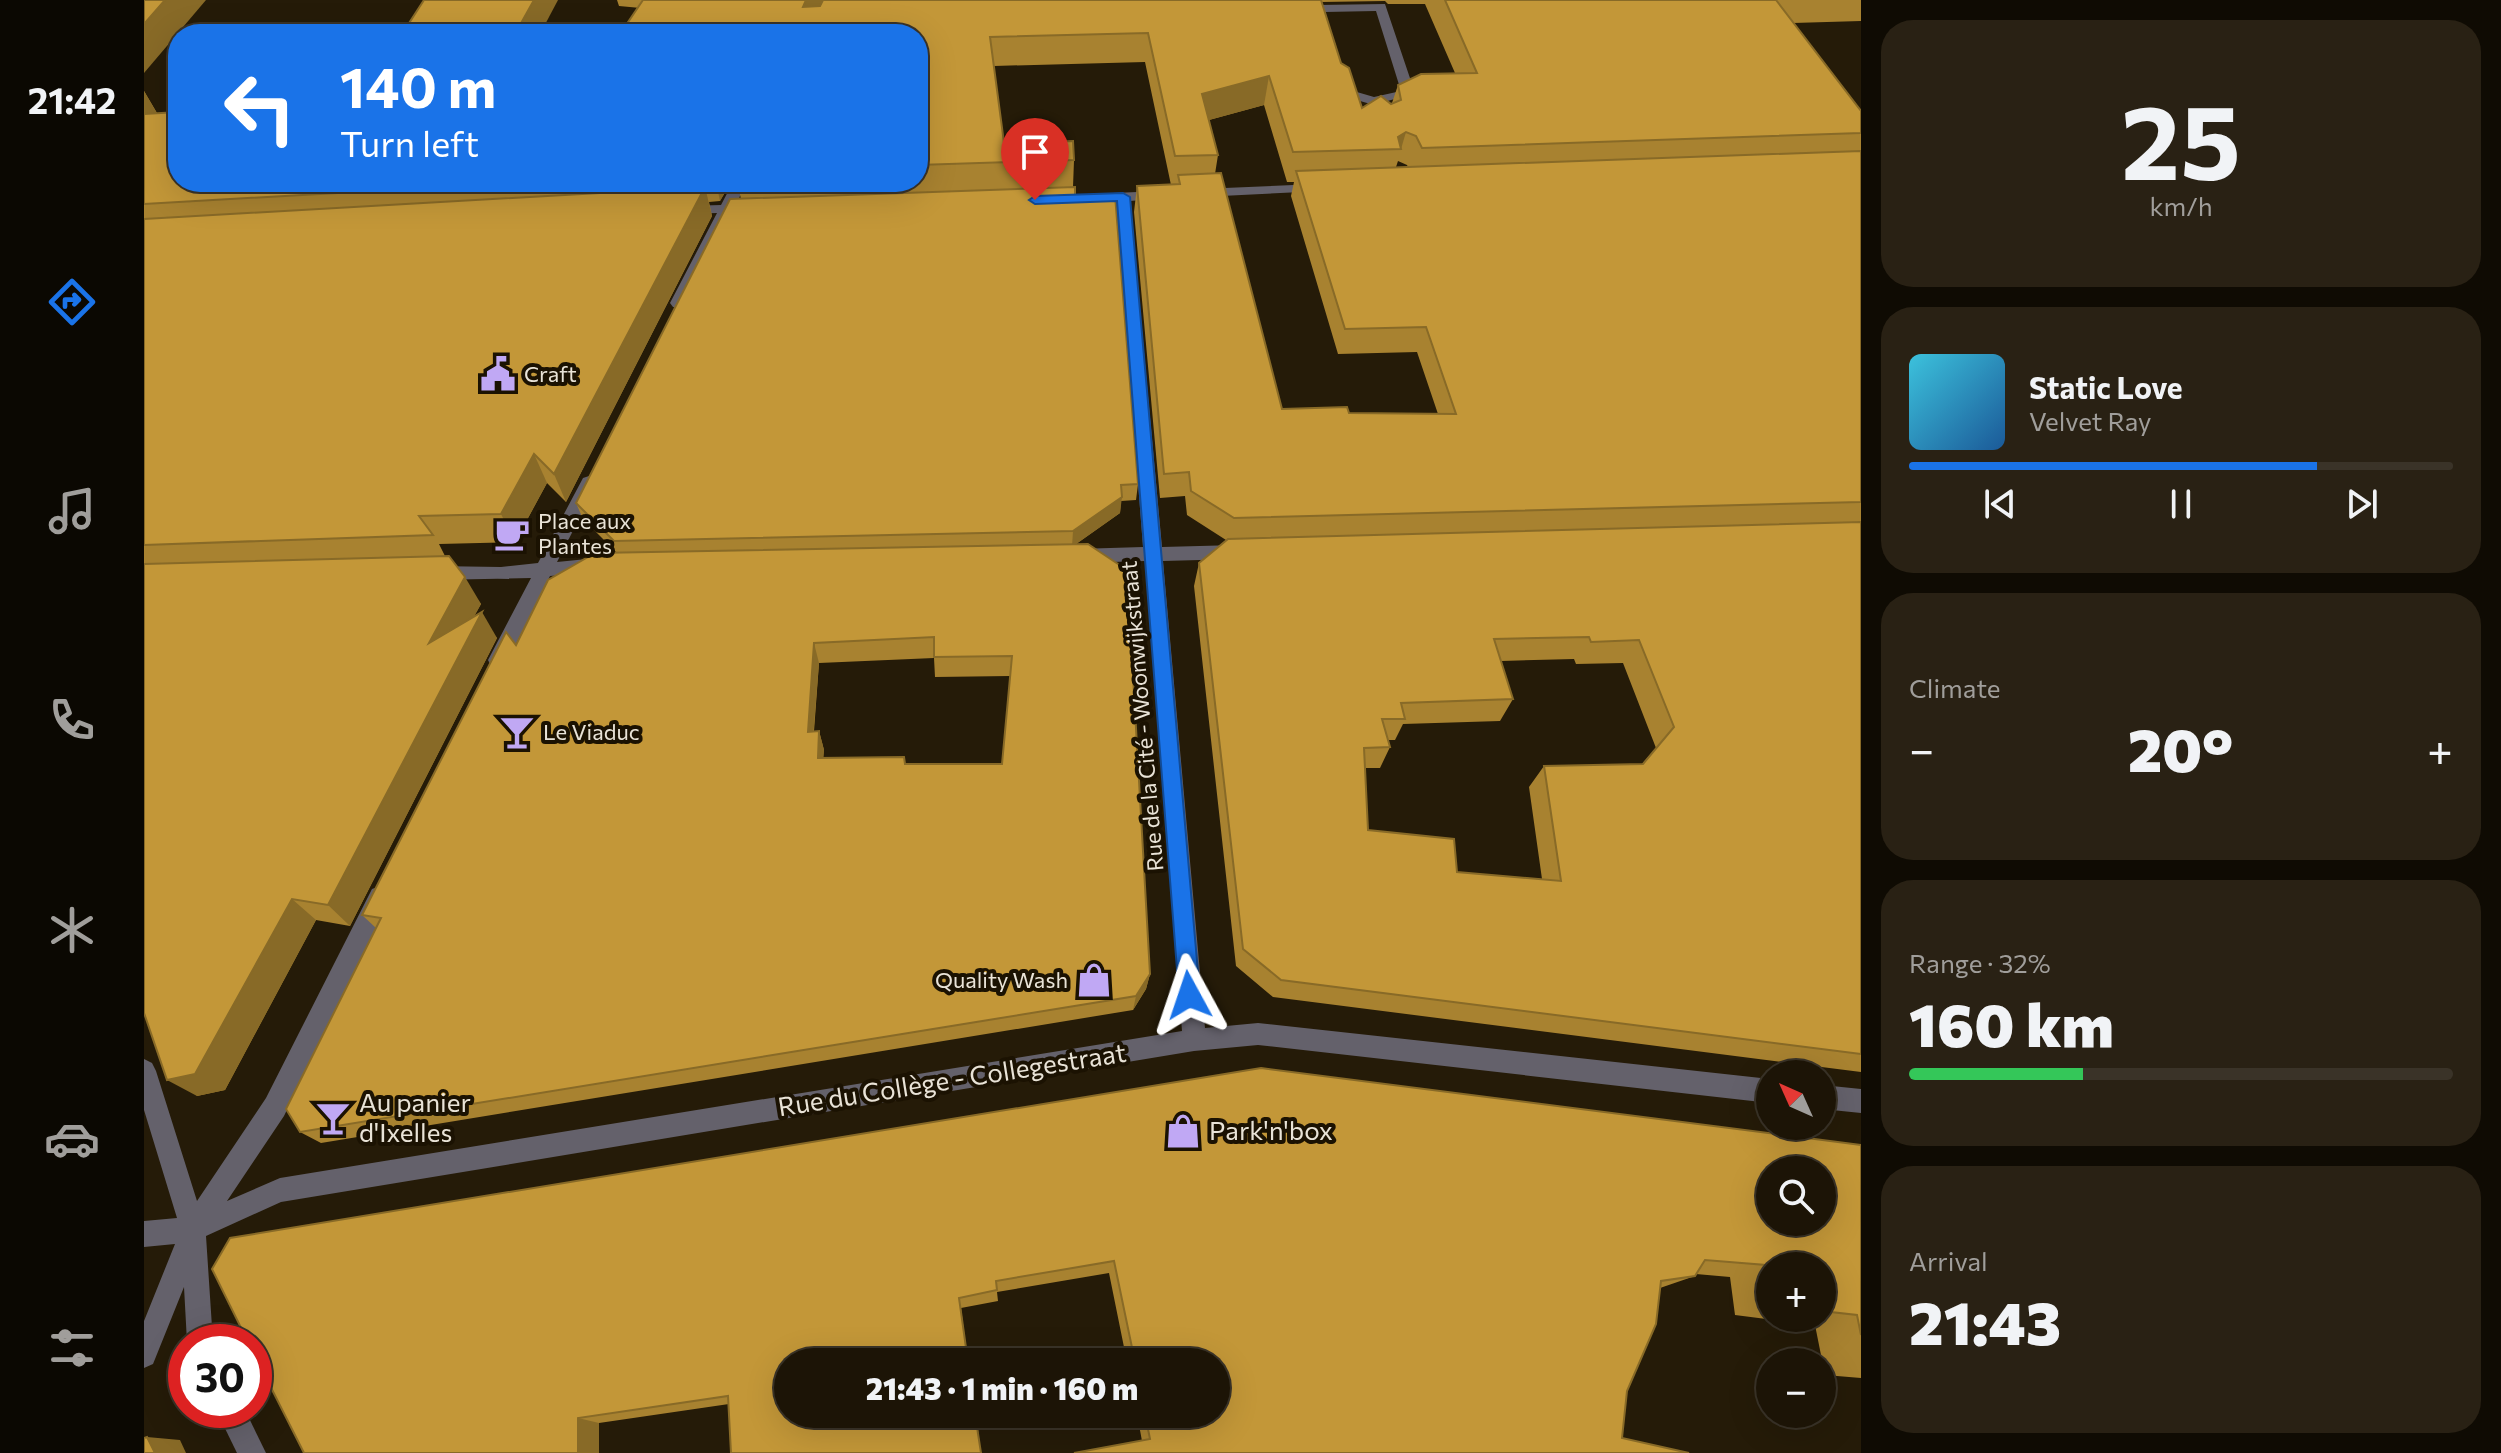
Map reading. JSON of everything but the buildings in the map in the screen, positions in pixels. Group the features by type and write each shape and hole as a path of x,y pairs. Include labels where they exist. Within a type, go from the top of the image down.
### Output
{"street":[{"path":"1381,7 1408,93 1377,107 1344,92 1318,9 1381,7"},
{"path":"1066,199 1327,188"},
{"path":"666,327 734,192"},
{"name":"Rue de la Cité - Woonwijkstraat","path":"1123,197 1194,1040"},
{"path":"675,211 771,208"},
{"path":"489,679 598,464"},
{"path":"1059,556 1261,551"},
{"path":"418,574 501,574 614,565"},
{"path":"144,1355 193,1229 275,1107 389,878"},
{"name":"Rue du Collège - Collegestraat","path":"144,1234 193,1229 280,1190 1194,1040 1258,1034 1756,1089"},
{"path":"144,1071 193,1229 199,1324"},
{"path":"1836,1098 1861,1101"},
{"path":"239,1428 252,1453"}],"place":[{"name":"Craft","path":"498,374"},
{"name":"Place aux Plantes","path":"512,534"},
{"name":"Le Viaduc","path":"517,732"},
{"name":"Quality Wash","path":"1094,980"},
{"name":"Au panier d'Ixelles","path":"333,1118"},
{"name":"Park'n'box","path":"1183,1131"}],"route":[{"path":"1035,200 1123,197 1189,995"}]}
